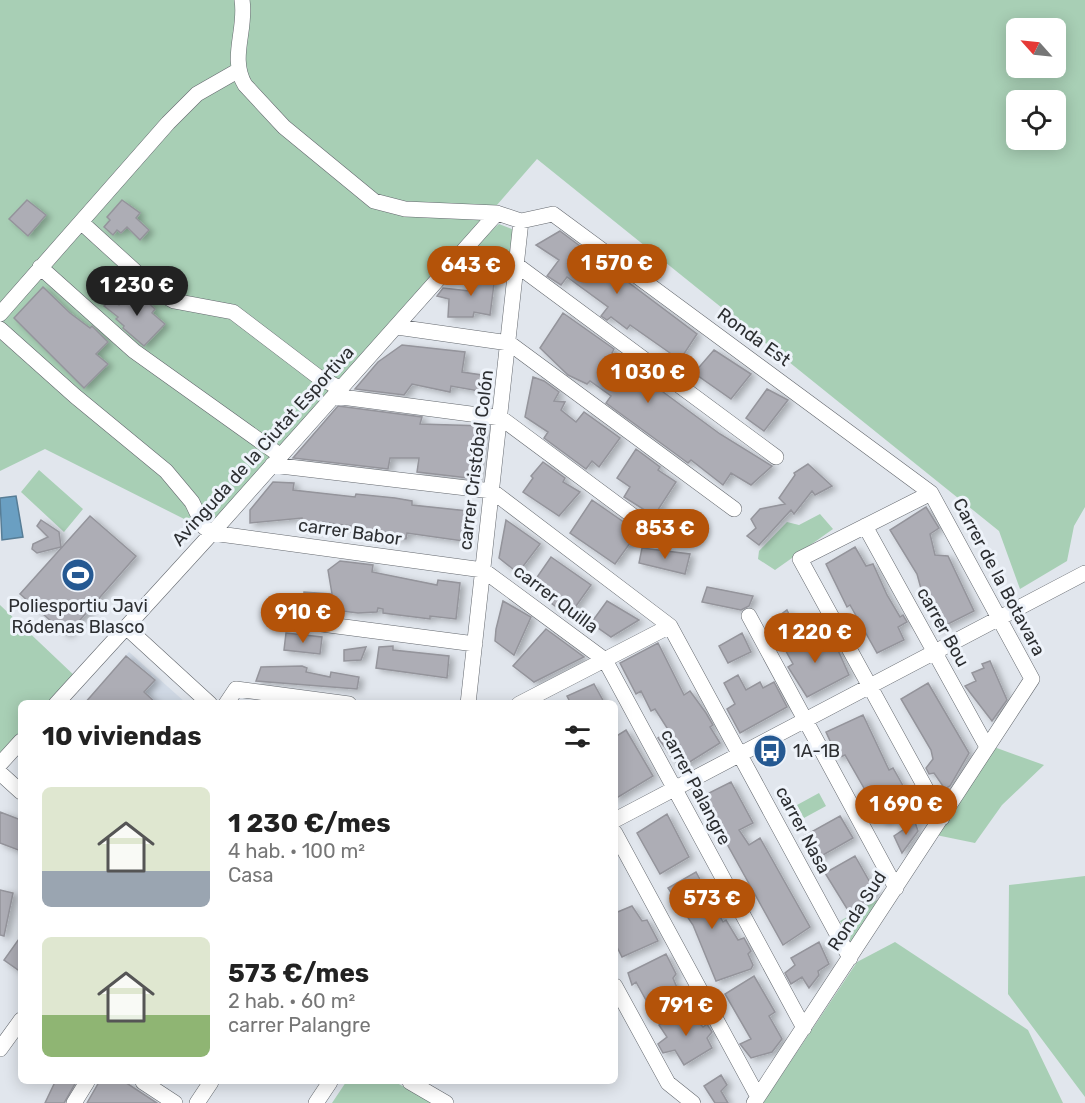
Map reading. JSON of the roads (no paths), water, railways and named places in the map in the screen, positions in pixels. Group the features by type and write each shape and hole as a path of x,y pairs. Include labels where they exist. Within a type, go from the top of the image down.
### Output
{"street":[{"path":"242,0 244,12 238,57 239,70 245,85 268,111 316,155 374,201 405,209 490,213 521,221"},
{"path":"0,314 197,93 239,70"},
{"name":"Avinguda de la Ciutat Esportiva","path":"60,700 397,327 457,258 490,213"},
{"name":"Ronda Est","path":"521,221 554,214 931,493"},
{"name":"carrer Cristóbal Colón","path":"468,700 518,266 521,221"},
{"path":"82,223 158,292 174,301 233,312 337,393 501,418 660,536"},
{"path":"457,258 518,266 776,457"},
{"path":"40,267 134,351 276,461 492,491 670,626 605,660 542,698"},
{"path":"397,327 509,343 734,509"},
{"path":"0,329 75,396 166,471 192,502 204,527 212,533"},
{"path":"931,493 800,559 942,818"},
{"name":"Carrer de la Botavara","path":"931,493 1032,679"},
{"name":"carrer Bou","path":"865,526 987,747"},
{"name":"carrer Babor","path":"212,533 483,570"},
{"name":"carrer Quilla","path":"483,570 605,660"},
{"path":"618,818 1085,573"},
{"path":"749,616 896,888"},
{"path":"284,619 475,644"},
{"name":"carrer Nasa","path":"670,626 850,958"},
{"path":"126,627 206,700"},
{"name":"carrer Palangre","path":"605,660 804,1028"},
{"name":"Ronda Sud","path":"756,1100 1032,679"},
{"path":"229,700 236,689 319,700"},
{"path":"0,764 18,744"},
{"path":"0,773 18,789"},
{"path":"618,839 756,1100"},
{"path":"618,991 668,1083 693,1103"},
{"path":"0,1049 18,1024"},
{"path":"74,1103 86,1084"},
{"path":"146,1084 175,1103"},
{"path":"197,1103 210,1084"},
{"path":"316,1103 329,1084"},
{"path":"413,1084 446,1103"}],"water":[{"path":"16,496 23,537 2,540 0,498"}],"place":[{"name":"Poliesportiu Javi Ródenas Blasco","path":"78,575"},
{"name":"1A-1B","path":"770,751"}]}
